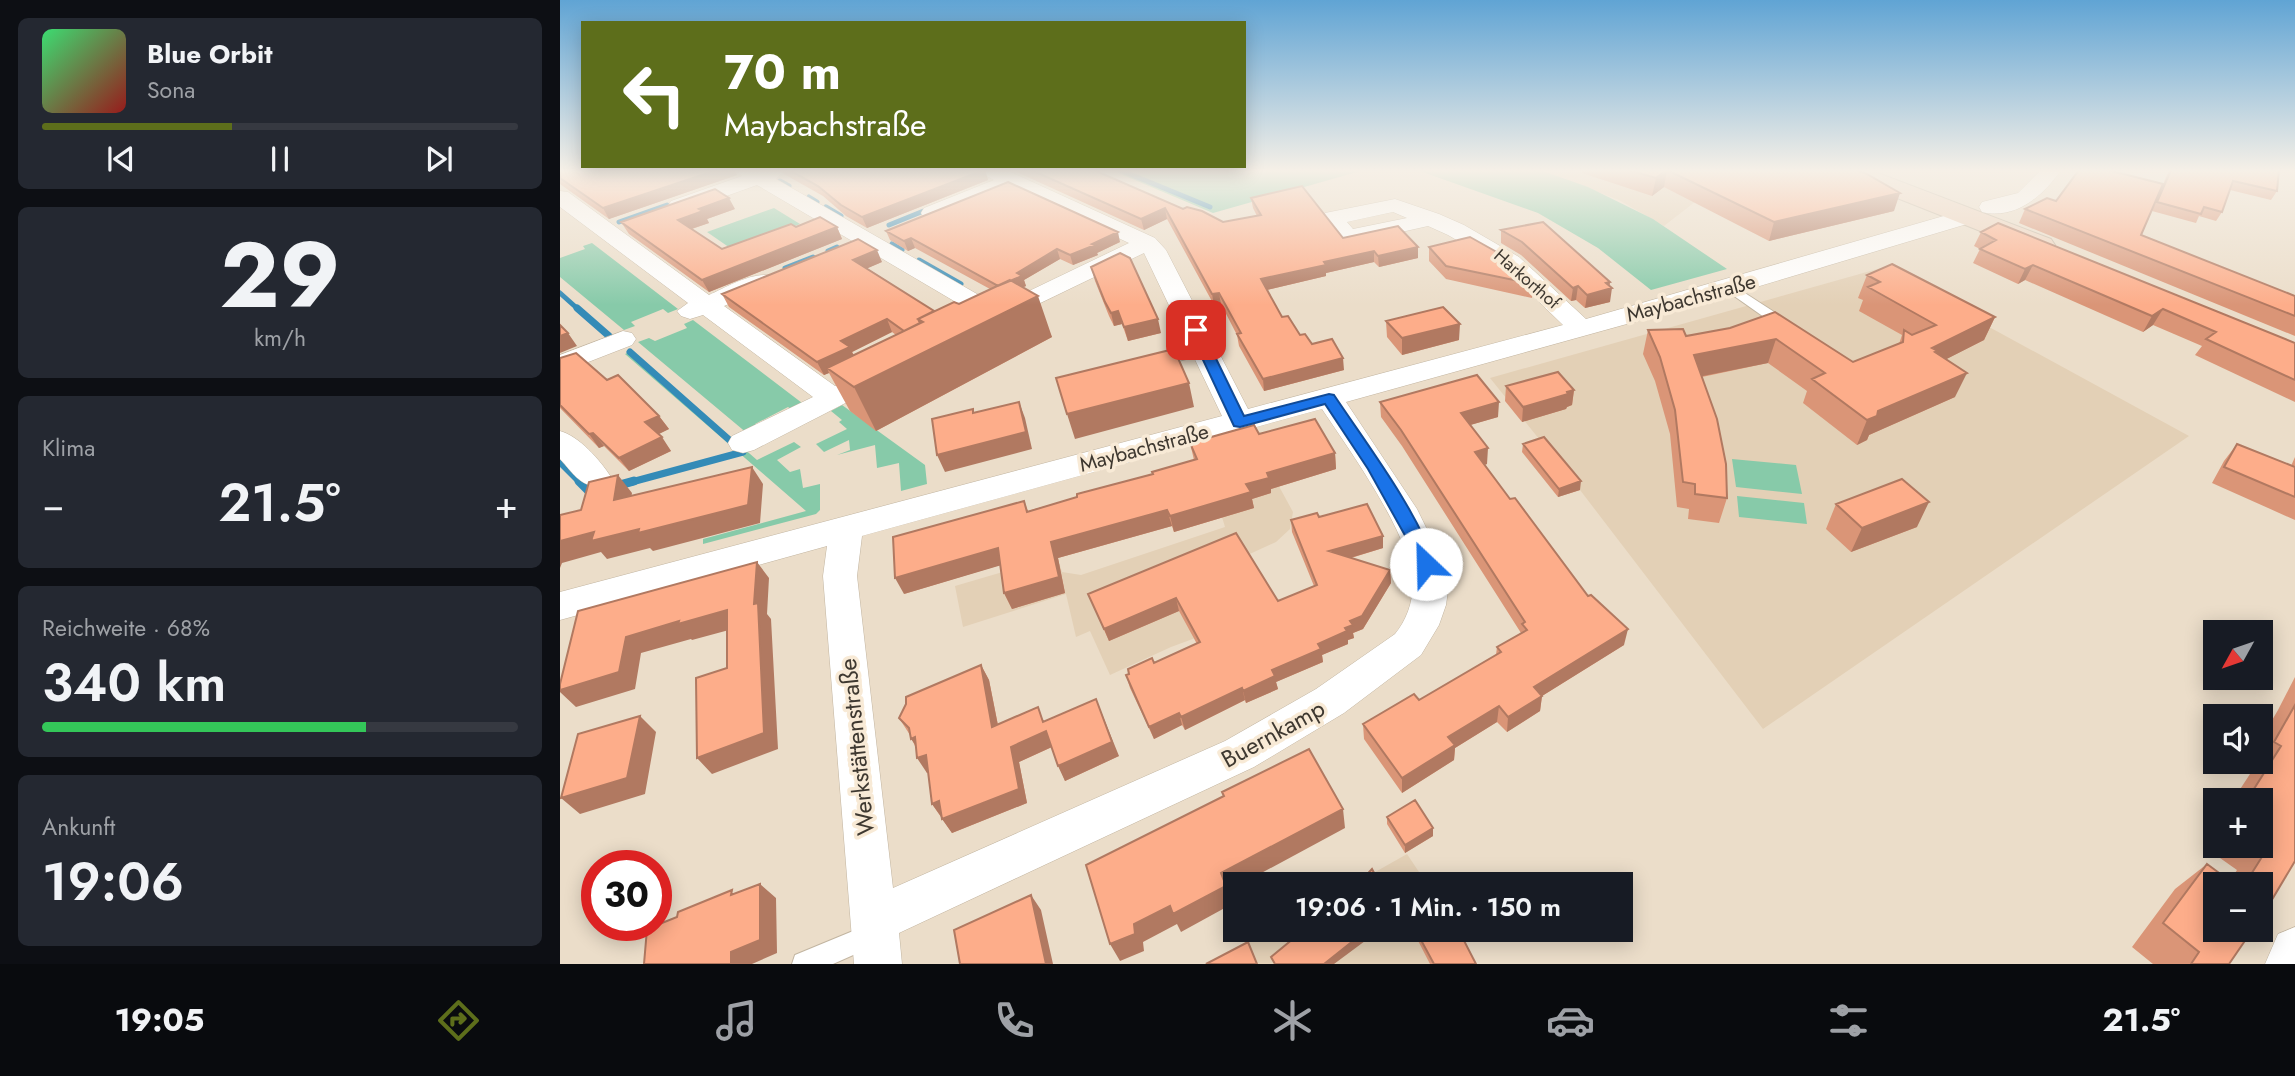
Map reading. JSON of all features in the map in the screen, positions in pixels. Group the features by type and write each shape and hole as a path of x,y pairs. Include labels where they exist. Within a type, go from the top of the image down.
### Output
{"main road":[{"path":"1985,215 2067,256"}],"street":[{"path":"579,215 599,233 698,308 833,398"},
{"path":"830,215 985,322 1147,243"},
{"path":"915,219 923,215"},
{"path":"1087,215 1147,243 1154,250 1240,422"},
{"name":"Maybachstraße","path":"560,606 1731,288 1969,215"},
{"name":"Harkorthof","path":"1431,219 1496,251 1580,327"},
{"path":"599,233 632,222"},
{"path":"842,249 891,229"},
{"path":"698,308 780,275"},
{"path":"560,365 623,339"},
{"path":"743,443 868,380"},
{"name":"Buernkamp","path":"876,939 1253,747 1326,705 1385,663 1412,639 1428,609 1431,580 1420,548 1375,468 1329,398"},
{"path":"560,441 595,477"},
{"name":"Werkstättenstraße","path":"846,530 840,576 876,939"},
{"path":"2289,964 2295,951"}],"lane":[{"path":"1731,288 1798,334"},
{"path":"1143,365 1206,350"},
{"path":"804,964 876,939"}],"shaded area":[{"path":"1645,215 1678,215 1664,226"},
{"path":"1881,268 2189,436 1763,729 1580,490 1490,378"},
{"path":"1275,479 1293,512 1290,529 1276,542 1241,558 1277,608 1171,647 1110,675 1090,631 1076,637 1066,594 963,627 955,586 1057,556 1062,572 1081,575 1225,527 1217,500"},
{"path":"1407,854 1419,872 1375,872"},
{"path":"1249,942 1461,942 1473,964 1216,964 1250,946"}],"green space":[{"path":"754,215 785,215 800,224 733,250 707,232"},
{"path":"1541,215 1645,215 1727,269 1651,290 1598,248"},
{"path":"592,243 678,309 668,313 663,309 631,322 635,326 624,330 560,277 560,258 585,249 583,246"},
{"path":"693,320 806,406 795,412 788,407 755,424 760,429 748,434 638,342 649,338 655,341 687,328 684,324"},
{"path":"631,351 757,460 794,442 801,447 777,460 790,472 800,469 803,488 820,484 820,510 816,514 703,544 703,539 806,511 625,354"},
{"path":"842,405 925,465 927,484 901,491 899,463 877,468 875,445 837,455 850,450 849,440 824,452 816,444 847,429 839,422 842,420 831,411"},
{"path":"1732,459 1796,465 1802,494 1736,487"},
{"path":"1737,496 1804,503 1807,524 1739,517"}],"building":[{"path":"641,215 692,215 678,220 722,249 791,224 796,227 820,217 837,227 702,280 621,222"},
{"path":"926,215 1081,215 1118,232 1070,255 1057,249 1017,273 1022,276 998,286 911,238 904,241 886,231"},
{"path":"1132,215 1150,215 1141,219"},
{"path":"1169,215 1210,215 1223,222 1261,215 1325,215 1343,238 1398,226 1418,247 1378,256 1374,251 1261,279 1282,317 1288,316 1300,335 1305,334 1312,344 1332,339 1343,358 1263,379 1237,334 1241,333 1219,293 1212,294"},
{"path":"1760,215 1804,215 1774,222"},
{"path":"2040,215 2150,215 2141,235 2295,296 2295,316"},
{"path":"1543,222 1610,282 1606,283 1612,288 1587,295 1578,286 1573,288 1522,242 1501,230"},
{"path":"1998,223 2295,343 2295,380 2206,339 2216,332 2163,309 2152,316 2033,265 2025,269 1980,249 1996,240 1981,232"},
{"path":"1470,237 1502,255 1533,284 1446,266 1429,247"},
{"path":"858,239 877,250 853,260 934,311 918,319 920,323 904,331 887,319 841,341 850,347 817,362 722,294"},
{"path":"1120,253 1130,258 1158,319 1124,327 1118,311 1111,313 1091,267"},
{"path":"1892,264 1995,317 1932,348 1967,373 1878,411 1877,416 1867,420 1812,379 1825,373 1776,339 1694,355 1717,419 1726,464 1727,498 1695,494 1695,484 1683,482 1675,410 1660,357 1648,330 1683,329 1686,336 1730,328 1775,312 1853,362 1903,342 1904,330 1912,335 1936,325 1868,287 1880,282 1867,275"},
{"path":"1010,280 1038,296 854,387 827,368 923,322 918,319 954,302 959,304"},
{"path":"1443,307 1460,324 1402,338 1386,321"},
{"path":"560,325 568,333 560,336"},
{"path":"1174,349 1189,383 1067,414 1056,378"},
{"path":"576,353 607,380 618,375 659,416 645,422 662,437 619,458 593,433 589,434 560,405 560,358"},
{"path":"1558,372 1574,390 1523,407 1506,386"},
{"path":"1477,375 1499,402 1461,413 1488,448 1475,452 1510,499 1515,498 1588,596 1591,595 1628,629 1534,687 1542,696 1508,717 1499,706 1448,737 1455,745 1402,778 1363,724 1414,694 1419,700 1501,652 1497,647 1527,630 1522,624 1525,622 1401,430 1380,402"},
{"path":"1019,402 1026,432 937,455 932,419"},
{"path":"1315,419 1335,453 1267,473 1269,478 1246,484 1251,492 1170,516 1167,510 1051,542 1059,577 1004,593 998,548 895,578 893,537 1024,501 1027,512 1077,497 1077,494 1197,459 1190,443 1254,425 1259,434"},
{"path":"1544,437 1581,481 1559,489 1523,444"},
{"path":"2237,444 2295,467 2295,497 2224,467"},
{"path":"752,467 748,505 638,533 639,529 591,541 594,532 560,541 560,515 581,510 589,482 618,475 614,500"},
{"path":"1902,479 1929,502 1862,528 1836,504"},
{"path":"1367,504 1383,536 1329,551 1390,570 1362,616 1350,621 1353,625 1345,628 1347,631 1318,644 1321,649 1272,670 1275,676 1243,691 1242,688 1181,717 1179,713 1149,727 1126,675 1129,674 1128,669 1152,658 1154,663 1200,642 1176,598 1104,629 1088,594 1236,533 1278,601 1317,585 1291,520 1317,513 1319,517"},
{"path":"757,562 754,604 758,603 764,733 697,758 696,678 727,668 727,610 626,637 619,672 560,690 578,611"},
{"path":"981,665 992,727 1038,707 1043,722 1096,699 1112,742 1058,766 1046,731 1011,747 1019,789 942,819 939,801 932,804 926,755 917,758 915,737 911,739 909,728 899,718 906,704 906,697"},
{"path":"2295,705 2295,861 2273,898 2273,872 2252,872 2261,858 2273,858 2273,788 2255,788 2263,774 2273,774 2273,759 2281,746 2274,742"},
{"path":"640,716 627,778 561,798 578,734"},
{"path":"1309,749 1343,809 1221,873 1223,888 1173,914 1170,906 1134,924 1135,934 1110,944 1086,865 1224,796 1222,792"},
{"path":"1415,800 1433,828 1405,845 1387,817"},
{"path":"2207,864 2218,872 2203,872 2203,942 2244,942 2229,964 2191,964 2199,952 2163,923"},
{"path":"760,884 760,940 731,952 731,964 644,964 646,941 672,941 672,919 677,917 678,912 732,890 731,895"},
{"path":"1031,895 1046,964 960,964 954,930"},
{"path":"1248,942 1257,964 1206,964"},
{"path":"1289,942 1352,942 1324,964 1275,964 1271,957"},
{"path":"1422,942 1465,942 1476,964 1434,964"}],"waterway":[{"path":"619,222 639,215"},
{"path":"889,225 914,215"},
{"path":"892,244 902,250"},
{"path":"828,251 837,247"},
{"path":"785,268 813,257"},
{"path":"919,260 961,284"},
{"path":"560,293 579,310"},
{"path":"577,308 609,336"},
{"path":"628,483 743,452 630,352"},
{"path":"560,462 590,492 593,491"},
{"path":"616,486 634,481"}],"route":[{"path":"1196,330 1240,422 1329,398 1375,468 1420,548 1426,564"}]}
